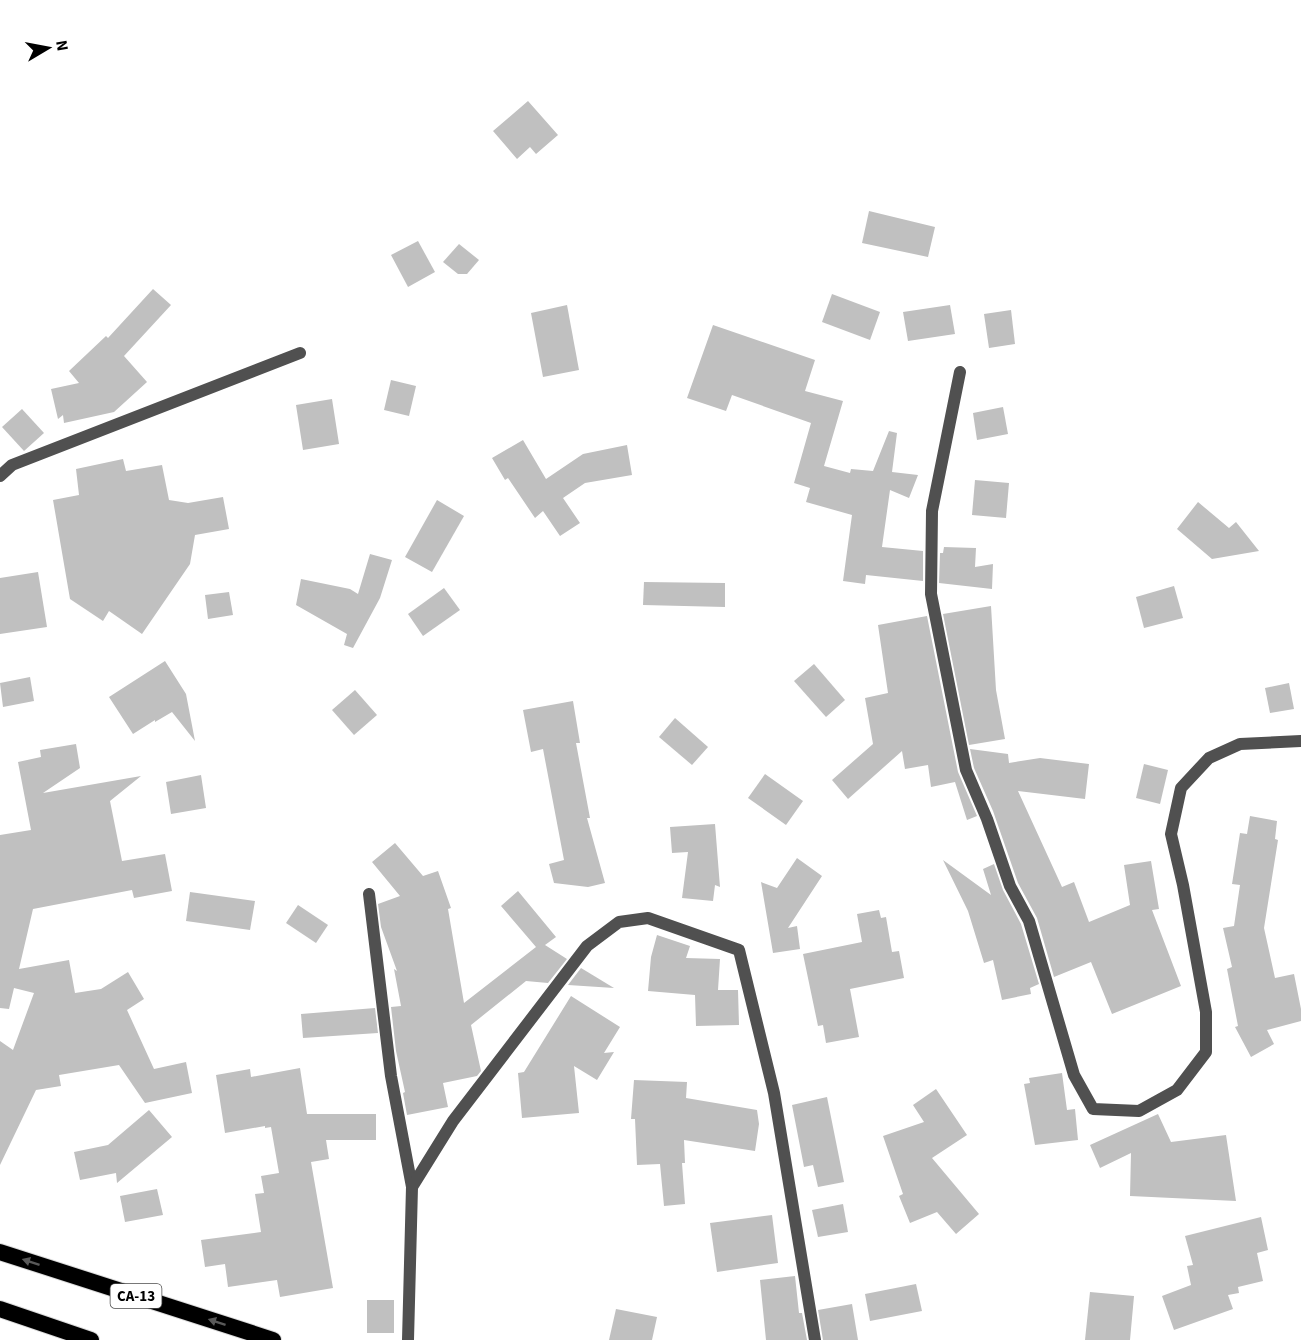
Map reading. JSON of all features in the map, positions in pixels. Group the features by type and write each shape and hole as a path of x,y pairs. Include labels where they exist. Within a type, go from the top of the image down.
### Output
{"highway":[{"name":"CA-13","path":"0,1252 273,1340"},
{"path":"0,1309 90,1340"}],"street":[{"path":"0,476 12,465 300,353"},
{"path":"960,372 932,511 931,594 966,770 987,819 1010,886 1029,921 1074,1075 1093,1109 1140,1111 1177,1090 1206,1052 1206,1012 1183,885 1171,834 1181,788 1209,758 1240,744 1301,741"},
{"path":"369,894 391,1076 412,1187 408,1340"},
{"path":"412,1187 453,1122 587,946 619,922 648,918 739,950 774,1093 815,1340"}],"building":[{"path":"528,101 558,135 536,154 530,147 517,159 493,131"},
{"path":"869,211 935,227 928,257 862,243"},
{"path":"418,241 435,272 408,287 391,255"},
{"path":"459,244 479,260 467,274 458,274 443,262"},
{"path":"153,289 171,305 124,356 147,382 114,412 64,423 63,415 58,419 51,389 79,383 69,371 106,336 108,338"},
{"path":"832,294 880,312 870,340 822,322"},
{"path":"567,305 579,370 543,377 531,313"},
{"path":"950,305 955,334 908,341 903,312"},
{"path":"1011,310 1015,344 989,348 984,314"},
{"path":"713,325 815,360 805,391 843,401 824,466 850,473 851,469 873,471 889,431 897,433 892,472 918,475 909,498 890,490 882,547 923,551 923,581 866,575 865,584 843,581 852,515 806,502 810,488 794,483 811,423 732,395 726,411 687,398"},
{"path":"391,380 416,386 409,416 384,410"},
{"path":"332,399 339,444 303,450 296,405"},
{"path":"1003,407 1008,434 977,440 973,413"},
{"path":"22,409 44,433 24,451 2,427"},
{"path":"523,440 546,479 583,454 627,445 632,475 585,483 563,498 580,523 560,536 543,511 535,518 508,478 505,480 492,458"},
{"path":"123,459 126,471 162,465 169,500 188,503 223,497 229,529 195,535 190,564 142,634 109,611 103,621 70,599 53,500 79,495 76,469"},
{"path":"975,480 1009,483 1006,518 972,515"},
{"path":"437,500 464,516 432,572 405,557"},
{"path":"1198,502 1229,528 1236,522 1259,551 1212,559 1177,529"},
{"path":"944,547 976,548 975,567 993,564 992,589 939,583 940,553 943,553"},
{"path":"370,554 392,560 380,598 353,648 344,645 347,634 296,605 301,579 350,589 358,594"},
{"path":"38,572 47,627 0,634 0,578"},
{"path":"644,582 725,583 725,607 643,605"},
{"path":"1174,586 1183,618 1144,628 1136,597"},
{"path":"444,588 460,610 423,636 408,614"},
{"path":"229,592 233,615 208,619 205,595"},
{"path":"991,606 996,690 1005,739 969,745 943,614"},
{"path":"927,616 958,772 977,816 967,820 955,782 931,787 928,765 905,769 902,751 848,799 832,780 873,744 865,698 888,693 878,625"},
{"path":"165,661 186,694 195,741 172,712 133,734 109,697"},
{"path":"814,664 845,700 826,717 794,681"},
{"path":"30,677 34,701 3,707 0,683"},
{"path":"1289,683 1294,709 1270,713 1265,688"},
{"path":"355,690 377,715 354,735 332,710"},
{"path":"573,701 580,743 576,743 590,818 587,818 605,883 588,887 554,883 549,864 564,860 543,749 531,752 523,710"},
{"path":"675,718 708,747 692,765 659,737"},
{"path":"76,744 80,768 43,793 141,776 110,801 122,861 165,854 172,891 134,898 132,890 33,909 19,969 69,960 75,993 101,989 128,972 144,999 127,1010 154,1069 186,1062 192,1093 145,1103 119,1065 59,1075 61,1086 36,1090 0,1165 0,1041 13,1050 34,993 14,988 9,1009 0,1008 0,835 31,830 18,762 41,757 40,750"},
{"path":"970,749 1008,754 1009,763 1040,758 1089,764 1085,799 1018,791 1062,887 1074,882 1089,922 1130,905 1124,865 1151,861 1159,909 1152,910 1181,986 1112,1014 1091,962 1054,977 1037,918 1018,883 993,811 974,768"},
{"path":"1144,764 1168,770 1160,804 1136,798"},
{"path":"765,774 803,801 786,825 748,798"},
{"path":"201,775 206,808 171,814 166,782"},
{"path":"1250,816 1277,821 1275,839 1278,840 1264,928 1275,978 1294,974 1301,1009 1301,1021 1267,1030 1274,1044 1251,1057 1235,1027 1238,1026 1227,969 1232,967 1223,928 1234,926 1240,885 1232,884 1240,833 1247,834"},
{"path":"715,824 720,887 715,885 713,901 682,898 688,852 672,853 670,827"},
{"path":"395,843 423,876 438,871 451,908 448,909 464,1003 536,947 501,906 518,891 556,937 545,945 567,959 548,983 526,981 471,1025 481,1071 477,1076 443,1083 448,1107 407,1115 391,1007 401,1006 394,969 397,971 381,927 378,904 400,896 372,862"},
{"path":"797,858 822,876 788,928 797,926 800,949 773,953 761,882 777,888"},
{"path":"943,860 991,895 983,869 994,864 1003,890 1021,924 1039,984 1030,988 1031,994 1002,1000 993,960 984,963 968,911"},
{"path":"190,892 255,901 250,930 186,921"},
{"path":"298,905 328,925 316,943 286,923"},
{"path":"879,910 881,918 886,917 892,952 899,951 904,978 850,989 859,1037 826,1043 823,1025 818,1026 803,954 862,942 857,914"},
{"path":"657,935 690,946 686,958 720,959 718,990 738,990 739,1025 696,1026 695,995 648,991 651,957"},
{"path":"581,968 614,988 568,985"},
{"path":"571,996 620,1027 604,1053 614,1052 597,1080 574,1066 579,1113 522,1118 518,1073 524,1072"},
{"path":"375,1008 378,1033 303,1038 301,1014"},
{"path":"300,1068 307,1114 376,1114 376,1140 326,1140 329,1159 311,1162 333,1288 280,1297 277,1280 228,1287 225,1264 205,1267 201,1240 261,1232 255,1194 264,1193 261,1176 279,1173 271,1127 225,1133 216,1075 250,1069 251,1077"},
{"path":"1062,1073 1067,1110 1075,1109 1078,1140 1035,1145 1024,1084 1030,1083 1029,1078"},
{"path":"634,1080 687,1082 686,1098 757,1110 759,1124 755,1151 684,1140 685,1163 682,1163 685,1204 664,1206 660,1164 637,1165 635,1119 631,1119"},
{"path":"936,1089 967,1135 932,1158 979,1214 956,1234 937,1212 910,1223 899,1196 903,1194 883,1136 924,1122 913,1105"},
{"path":"827,1097 844,1182 818,1187 813,1165 804,1167 792,1105"},
{"path":"149,1110 172,1137 117,1183 116,1173 80,1180 74,1152 108,1145"},
{"path":"1158,1114 1171,1142 1226,1135 1236,1201 1130,1196 1131,1153 1100,1168 1090,1145"},
{"path":"157,1189 163,1215 125,1222 120,1196"},
{"path":"843,1204 848,1232 818,1237 812,1210"},
{"path":"772,1215 778,1263 717,1272 710,1223"},
{"path":"1261,1217 1268,1250 1257,1253 1263,1281 1238,1287 1239,1293 1228,1295 1233,1309 1174,1330 1162,1296 1191,1285 1187,1266 1193,1265 1185,1236"},
{"path":"795,1276 799,1313 802,1313 807,1340 766,1340 760,1280"},
{"path":"916,1284 922,1311 870,1321 865,1294"},
{"path":"1090,1292 1134,1296 1130,1340 1085,1340"},
{"path":"367,1300 394,1300 394,1333 367,1333"},
{"path":"852,1304 858,1340 823,1340 818,1310"},
{"path":"616,1309 657,1317 652,1340 609,1340"}]}
